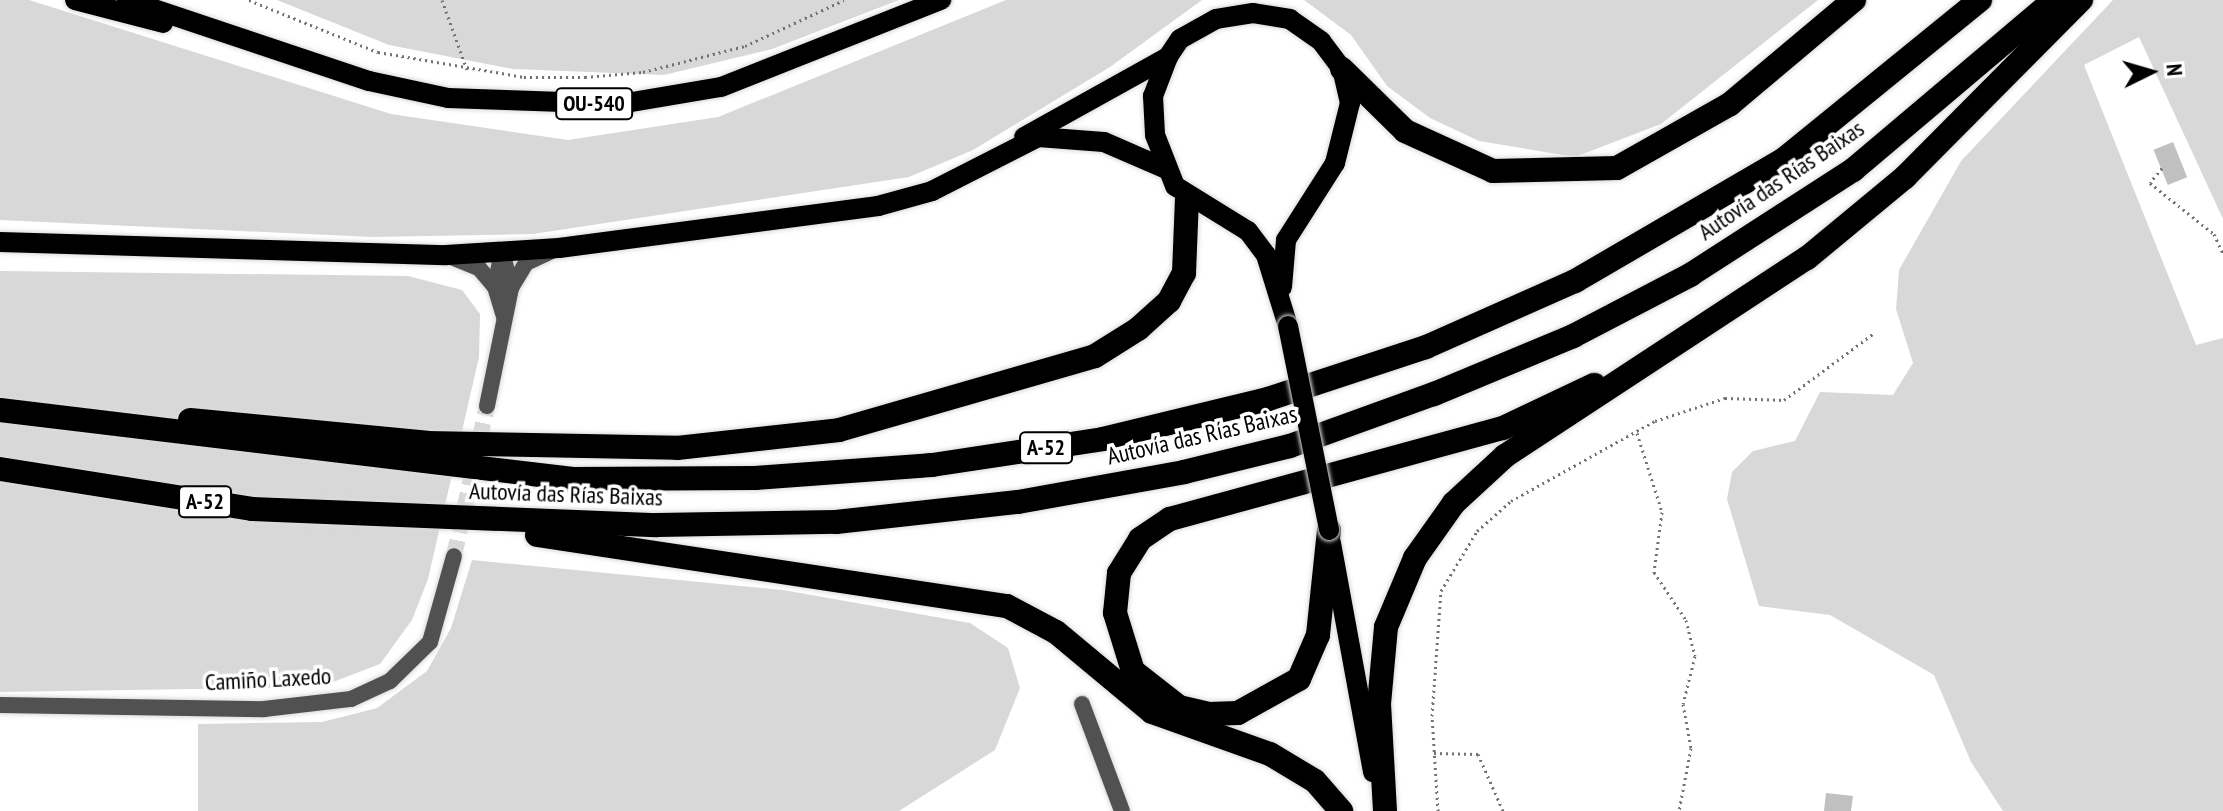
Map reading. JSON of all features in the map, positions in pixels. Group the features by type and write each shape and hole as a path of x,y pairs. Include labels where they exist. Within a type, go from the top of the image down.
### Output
{"highway":[{"path":"1342,69 1405,131 1493,171 1617,168 1730,104 1854,0"},
{"name":"Autovía das Rías Baixas","path":"0,410 573,479 755,478 917,467 1103,439 1268,399 1426,347 1575,281 1783,160 1980,0"},
{"name":"Autovía das Rías Baixas","path":"0,469 252,509 411,517 836,522 1018,502 1290,446 1573,336 1690,275 1853,170 2054,0"},
{"path":"1383,811 1379,704 1386,627 1415,558 1454,503 1505,456 1704,332 1905,177 2081,0"},
{"path":"0,398 427,443 677,448 839,430 1095,356 1138,329 1169,301 1184,273 1187,198"},
{"path":"1329,530 1318,635 1299,679 1238,713 1209,714 1179,707 1133,671 1115,613 1119,573 1140,539 1170,519 1503,428 1704,332"},
{"path":"411,517 1007,606 1056,632 1152,712 1270,754 1315,781 1341,811"}],"main road":[{"path":"75,0 238,38"},
{"name":"OU-540","path":"127,0 369,81 448,98 620,104 721,87 941,0"},
{"path":"1282,287 1248,231 1187,198 1164,168 1153,96 1168,57 1180,39 1216,19 1253,13 1290,19 1321,41 1342,69 1350,103 1346,132 1286,240 1282,287 1383,811"},
{"path":"995,158 1168,57"},
{"path":"0,242 446,255 559,248 878,206 932,191 1038,137 1072,135 1164,168"}],"street":[{"path":"503,287 526,263 559,248"},
{"path":"487,406 504,319 502,251"},
{"path":"446,255 479,268 503,287"},
{"name":"Camiño Laxedo","path":"0,705 264,709 351,699 390,681 430,642 454,556"},
{"path":"1082,704 1122,811"}],"path":[{"path":"249,0 378,52 467,70 524,77 643,72 745,46 844,0"},
{"path":"442,0 467,70"},
{"path":"2162,168 2150,183 2214,234 2223,253"},
{"path":"1438,811 1434,753 1441,591 1477,531 1511,501 1637,433 1725,398 1784,400 1873,334"},
{"path":"1637,433 1662,512 1654,572 1686,620 1695,656 1683,704 1691,748 1679,811"},
{"path":"1434,753 1478,754 1503,811"}],"shaded area":[{"path":"0,0 29,0 391,114 568,140 718,117 1006,0 1202,0 1110,67 973,150 909,177 533,234 373,237 0,220"},
{"path":"277,0 899,0 772,49 664,75 513,69 389,45"},
{"path":"1304,0 1818,0 1661,124 1575,157 1479,141 1430,118 1387,86 1351,35"},
{"path":"2113,0 2223,0 2223,219 2139,37 2084,65 2196,345 2223,338 2223,811 2003,811 1971,762 1934,675 1830,615 1759,606 1727,499 1732,472 1753,451 1795,441 1820,392 1893,395 1913,363 1896,309 1899,270 1961,161"},
{"path":"0,271 408,276 462,290 480,314 479,357 428,579 412,620 380,664 320,687 0,692"},
{"path":"472,560 783,590 970,623 1008,648 1020,688 995,750 899,811 198,811 198,724 322,722 377,708 427,671 451,628"}],"building":[{"path":"2173,142 2187,177 2168,185 2154,150"},
{"path":"1826,793 1853,796 1851,811 1824,811"}],"tunnel":[{"path":"454,556 487,406"}]}
